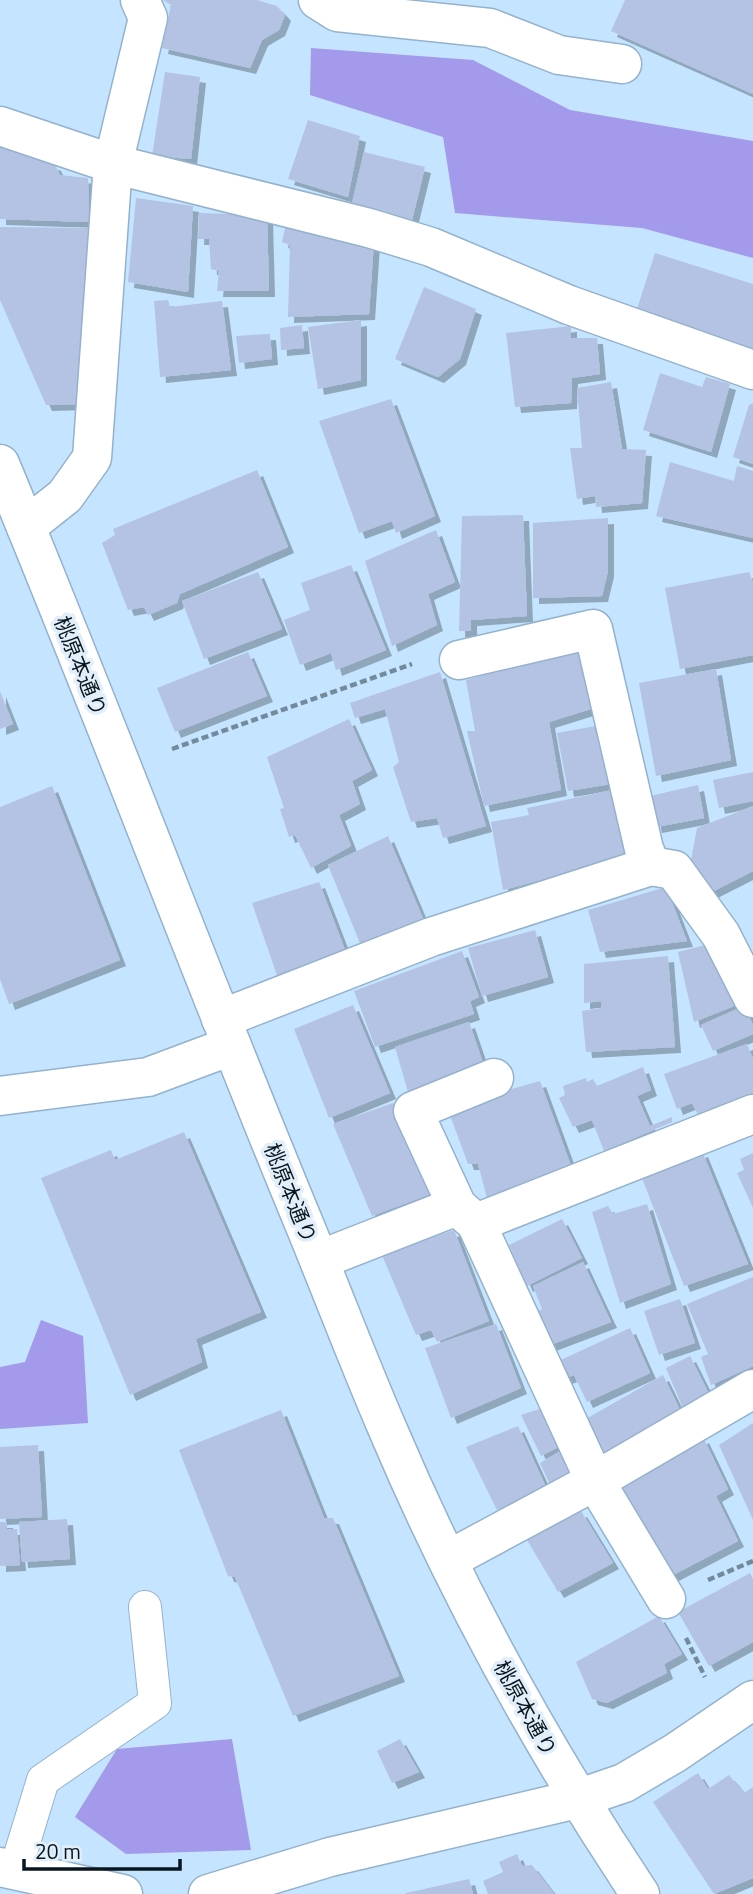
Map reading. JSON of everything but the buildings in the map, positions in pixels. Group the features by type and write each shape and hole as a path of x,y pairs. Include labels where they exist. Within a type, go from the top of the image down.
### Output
{"street":[{"path":"26,527 65,496 92,458 113,164 148,18 140,0"},
{"path":"318,0 337,12 490,28 559,55 622,64"},
{"path":"0,126 113,164 369,228 431,247 569,305 753,370"},
{"name":"桃原本通り","path":"1,467 389,1433 448,1560 528,1715 577,1799 640,1894"},
{"path":"459,660 593,629 644,849 651,866"},
{"path":"0,1096 148,1077 226,1032 431,937 651,866 674,870 721,935 753,998"},
{"path":"494,1078 413,1111 595,1481 667,1599"},
{"path":"319,1260 466,1214 753,1114"},
{"path":"448,1560 595,1481 753,1389"},
{"path":"208,1894 330,1857 577,1799 624,1783 675,1753 753,1700"},
{"path":"8,1868 123,1894"}],"lane":[{"path":"8,1868 43,1780 155,1703 145,1607"}],"path":[{"path":"172,749 439,654 459,660"}],"shaded area":[{"path":"311,48 473,60 570,110 753,141 753,258 642,228 455,213 443,137 310,95"},
{"path":"41,1320 83,1336 88,1423 0,1429 0,1367 25,1362"},
{"path":"232,1739 251,1850 126,1854 75,1817 117,1749"}]}
